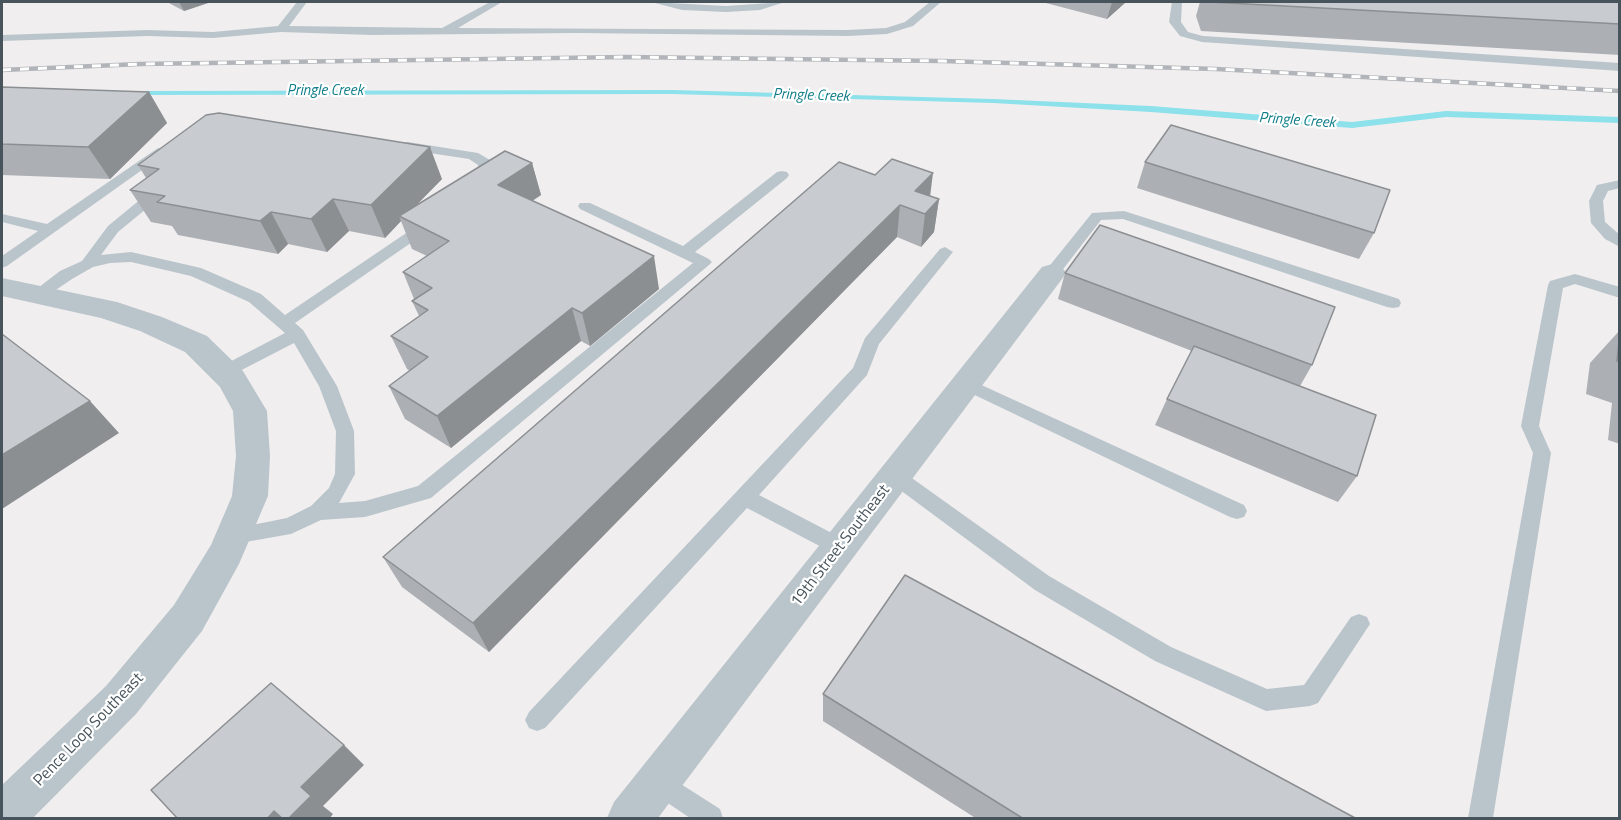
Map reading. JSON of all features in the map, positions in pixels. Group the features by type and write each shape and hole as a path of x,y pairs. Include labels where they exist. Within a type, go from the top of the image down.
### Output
{"street":[{"name":"19th Street Southeast","path":"630,819 1052,273"},
{"name":"Pence Loop Southeast","path":"2,287 107,309 151,324 196,344 232,379 250,411 253,456 250,496 234,536 188,618 121,700 2,815"}],"lane":[{"path":"281,29 302,2"},
{"path":"443,31 496,2"},
{"path":"656,2 682,7 726,9 760,7 780,2"},
{"path":"2,38 147,33 213,34 281,29 848,33 887,31 909,24 936,2"},
{"path":"1177,2 1175,22 1184,34 1202,39 1620,67"},
{"path":"2,263 173,141"},
{"path":"394,143 473,156 485,163 485,171 477,184 460,198"},
{"path":"685,252 782,175"},
{"path":"88,264 113,229 170,183"},
{"path":"1620,184 1602,188 1596,201 1598,223 1610,236 1620,242"},
{"path":"318,512 365,509 424,492 704,262 585,206"},
{"path":"1052,273 1097,216 1124,215 1393,303"},
{"path":"2,218 50,229"},
{"path":"224,372 291,328 435,218"},
{"path":"537,720 861,371 871,342 945,252"},
{"path":"38,294 66,275 88,264 109,258 130,257 196,273 255,298 291,328 328,386 345,431 345,474 336,493 318,512 291,526 234,536"},
{"path":"1480,819 1542,453 1530,426 1556,285 1575,279 1620,293"},
{"path":"966,384 1237,510"},
{"path":"895,476 1042,583 1163,654 1266,700 1310,695 1359,624"},
{"path":"745,497 840,547"},
{"path":"659,782 711,819"}],"building":[{"path":"1210,2 1620,2 1620,24"},
{"path":"2,87 149,92 88,147 2,144"},
{"path":"219,113 430,147 371,205 333,199 311,219 271,212 260,221 157,202 165,196 130,190 159,169 138,165 206,115"},
{"path":"1171,125 1390,190 1374,233 1145,162"},
{"path":"505,151 532,163 498,185 654,256 582,313 572,308 437,416 389,386 428,357 391,336 428,310 412,301 432,288 403,272 449,241 399,216"},
{"path":"892,159 933,173 915,191 939,199 925,214 900,205 473,623 383,557 839,162 875,175"},
{"path":"1100,225 1335,307 1312,365 1065,273"},
{"path":"1620,331 1620,362 1617,361"},
{"path":"2,334 90,401 2,455"},
{"path":"1194,346 1376,415 1357,476 1167,399"},
{"path":"905,575 1357,819 1024,819 823,694"},
{"path":"271,683 344,745 301,787 311,796 288,819 283,819 274,811 267,819 178,819 151,790"}],"waterway":[{"name":"Pringle Creek","path":"135,93 672,92 993,101 1151,109 1352,125 1446,114 1620,120"}],"railway":[{"path":"2,70 140,64 627,57 942,61 1216,69 1620,91"}]}
